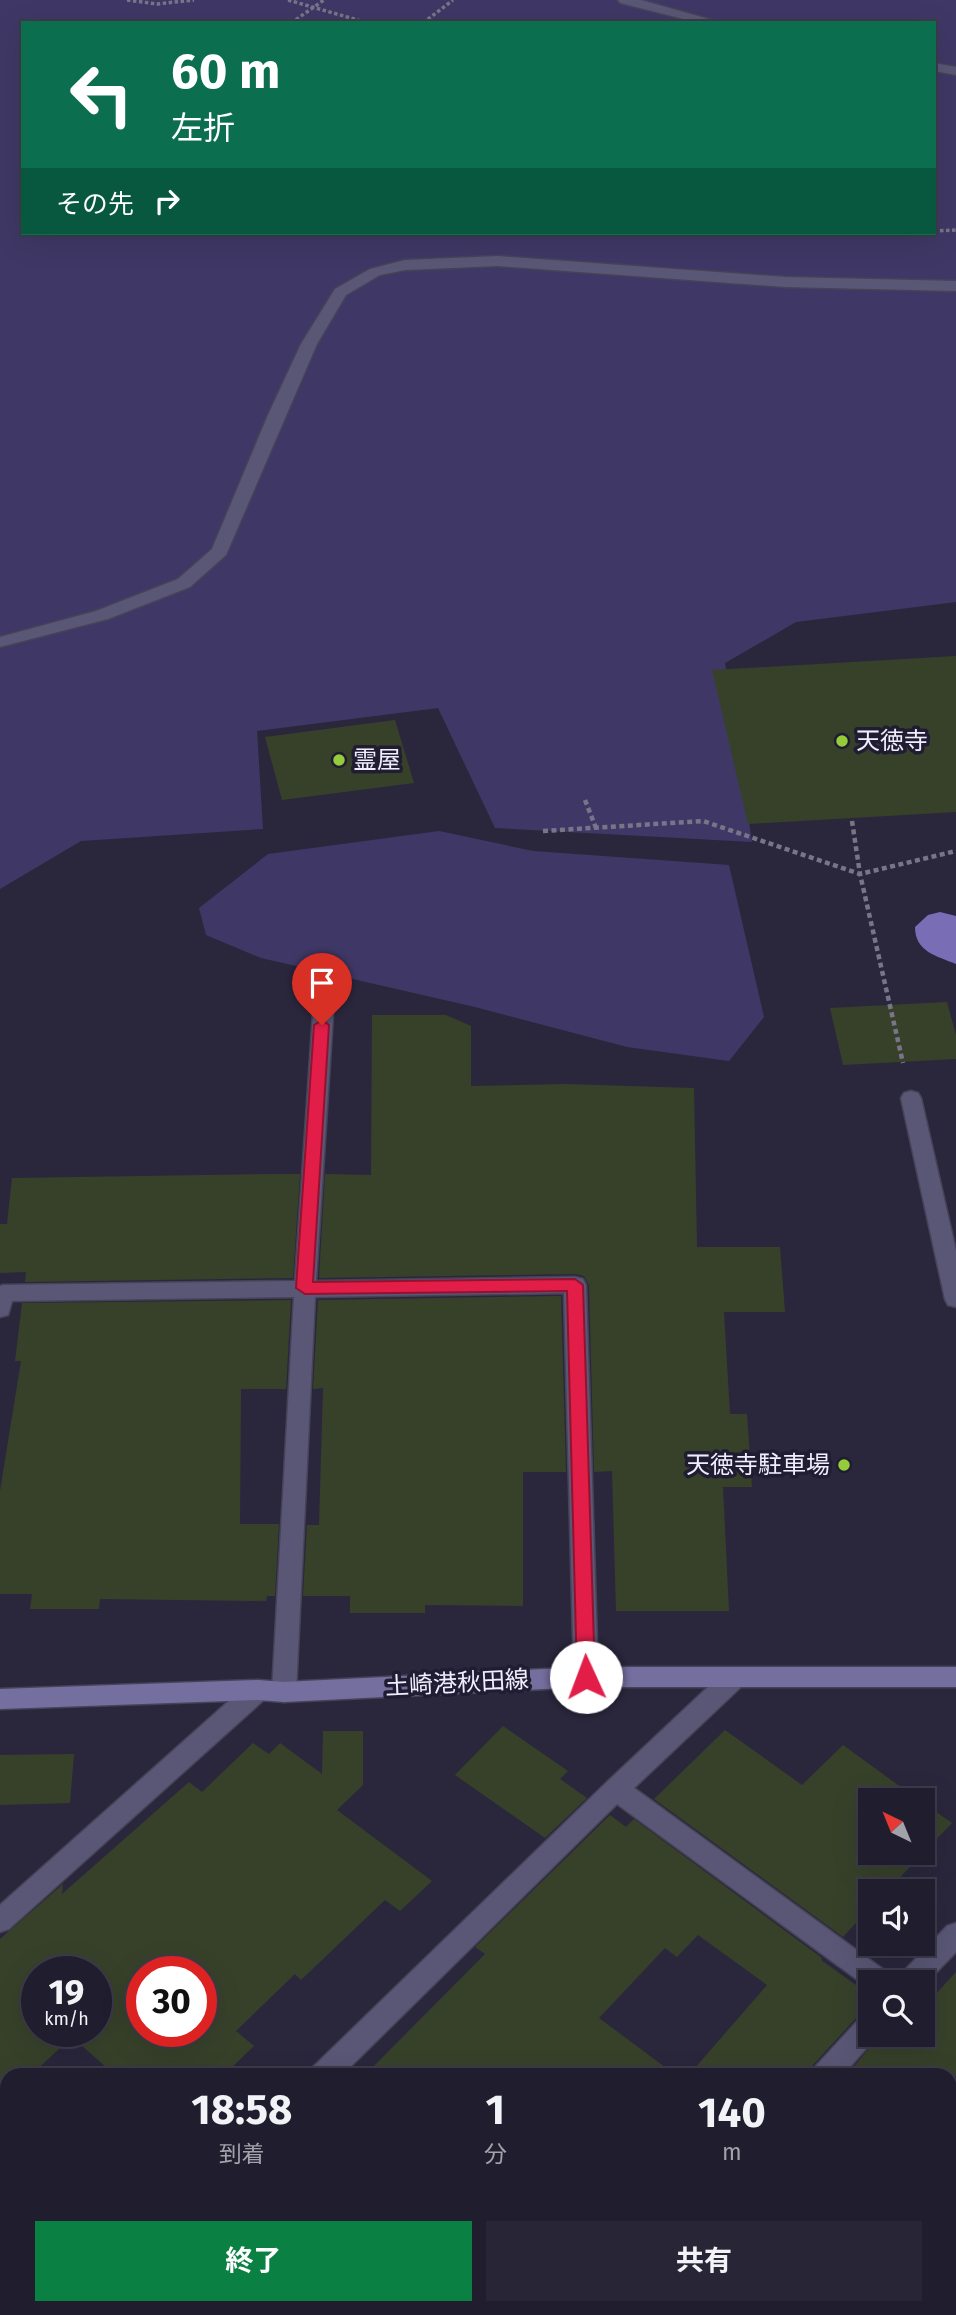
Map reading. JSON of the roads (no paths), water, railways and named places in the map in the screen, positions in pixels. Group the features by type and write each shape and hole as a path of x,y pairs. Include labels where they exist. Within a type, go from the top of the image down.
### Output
{"main road":[{"name":"土崎港秋田線","path":"0,1699 258,1690 284,1692 586,1677 956,1677"}],"street":[{"path":"625,0 708,21"},
{"path":"936,67 956,71"},
{"path":"0,642 102,615 184,583 220,551 276,415 309,344 340,292 375,272 405,265 498,261 786,282 956,286"},
{"path":"284,1692 305,1288 324,999"},
{"path":"911,1098 956,1299"},
{"path":"0,1309 3,1293 575,1285 586,1677"},
{"path":"330,2068 616,1789 734,1678"},
{"path":"0,1921 258,1690"},
{"path":"616,1789 865,1970"},
{"path":"921,1970 956,1934"},
{"path":"831,2068 858,2038"}],"place":[{"name":"天徳寺","path":"842,741"},
{"name":"霊屋","path":"339,760"},
{"name":"天徳寺駐車場","path":"844,1465"}]}
